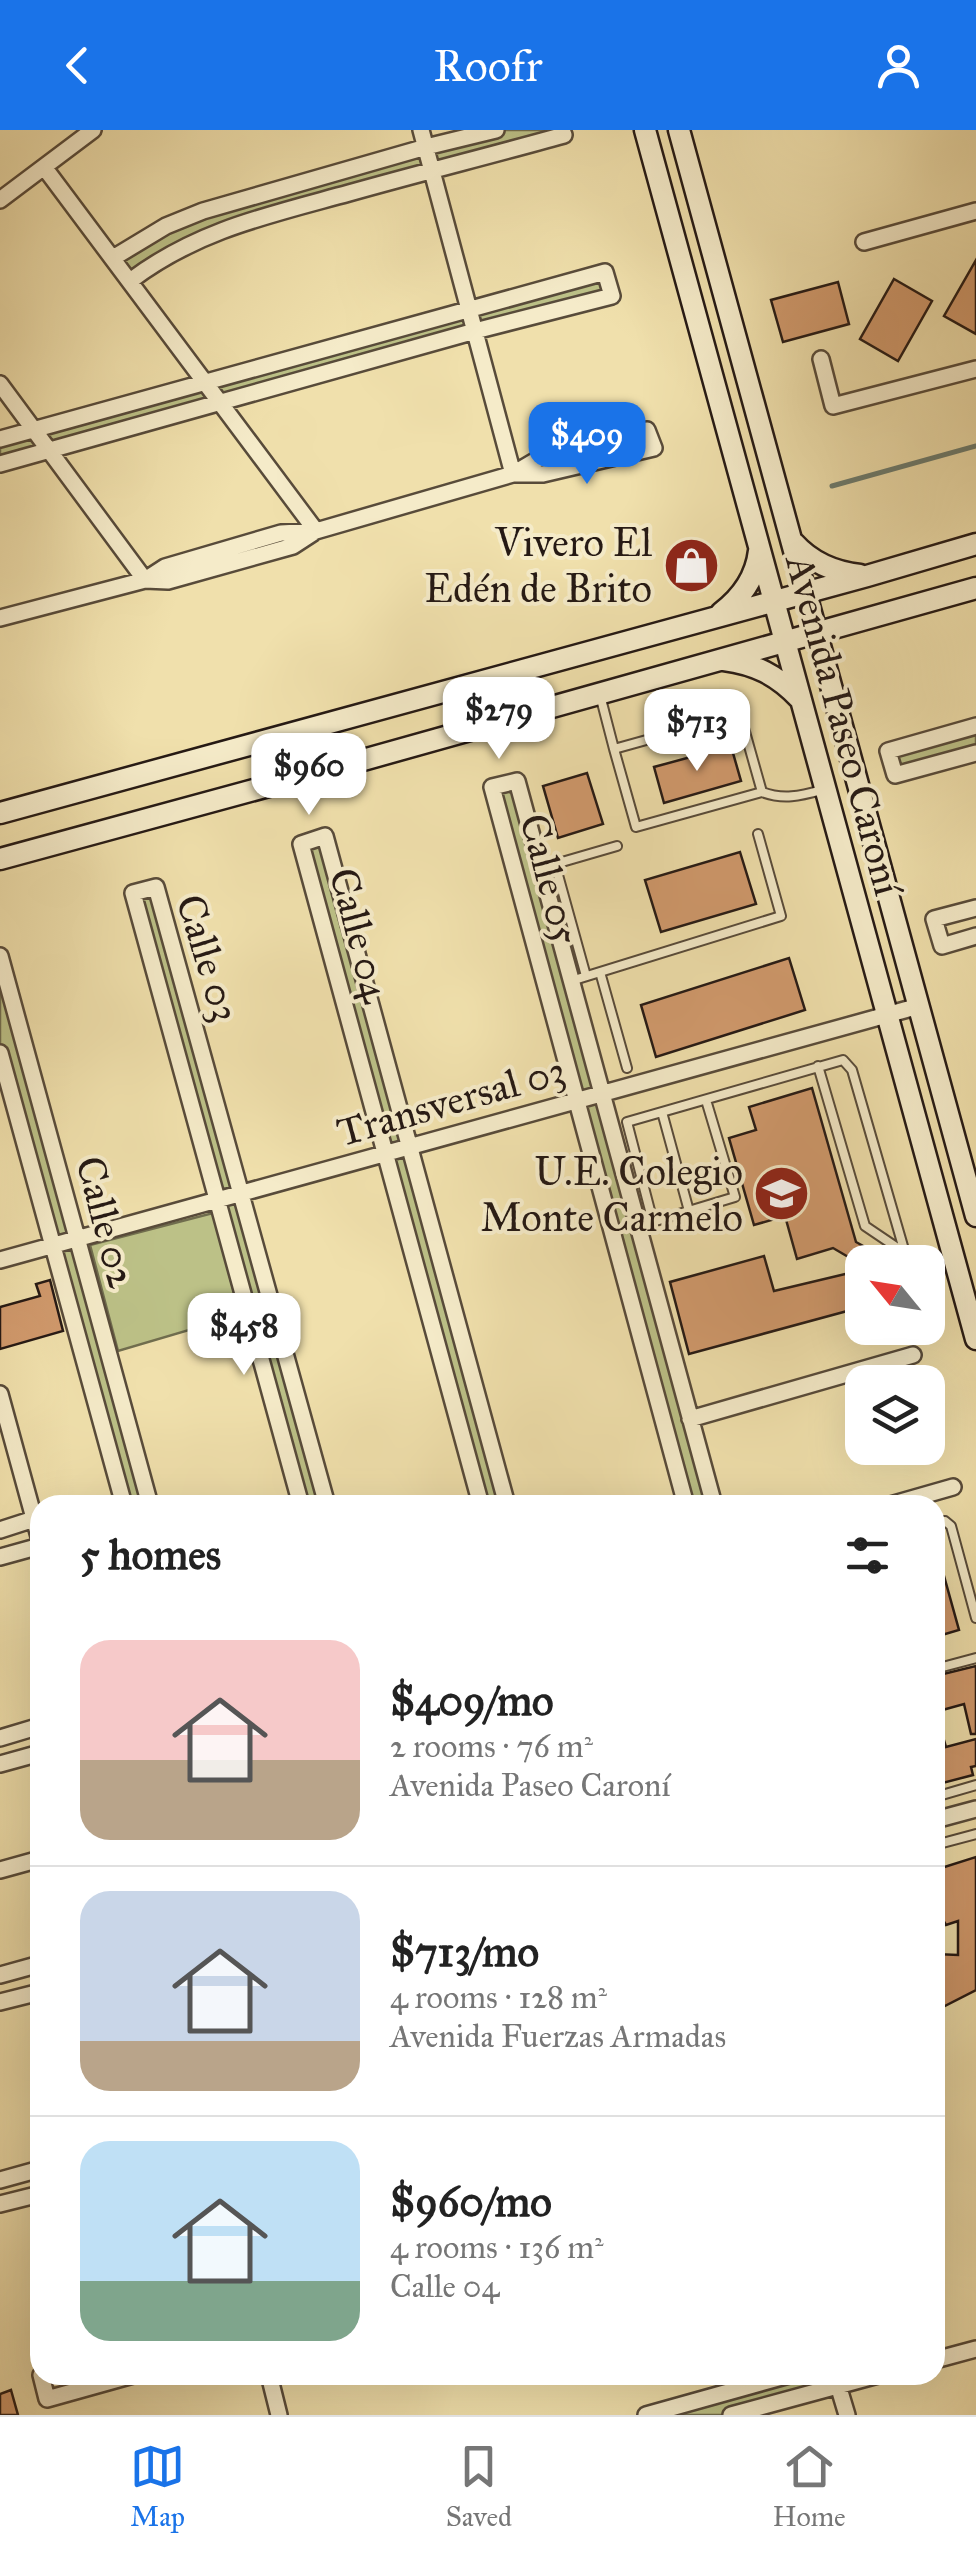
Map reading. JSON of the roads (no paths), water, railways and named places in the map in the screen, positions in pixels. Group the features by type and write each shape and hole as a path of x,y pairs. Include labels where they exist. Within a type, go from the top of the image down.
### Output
{"street":[{"path":"0,200 93,130"},
{"path":"421,130 514,474"},
{"path":"113,258 188,216 496,130"},
{"path":"130,281 196,239 564,136 562,130"},
{"name":"Avenida Paseo Caroní","path":"645,130 976,1339"},
{"name":"Avenida Paseo Caroní","path":"678,130 976,1216"},
{"path":"44,167 316,531"},
{"path":"242,199 248,222"},
{"path":"864,242 976,211"},
{"path":"0,439 605,272 612,296 0,464"},
{"path":"821,359 834,406 976,369"},
{"path":"0,384 145,580"},
{"path":"0,618 145,580 168,582 294,546 316,531 514,474 540,458 648,430 654,448 543,474 514,474"},
{"path":"791,540 812,560 844,573 867,576"},
{"path":"0,813 976,544"},
{"path":"717,616 745,590 760,549"},
{"path":"0,858 976,588"},
{"path":"830,682 838,647 852,628 866,618"},
{"path":"717,660 769,672 800,698"},
{"path":"976,726 888,751 895,775 976,753"},
{"name":"Calle 05","path":"683,1495 492,788 517,780 565,961 578,978 576,1000 600,1094 645,1224 711,1495"},
{"name":"Calle 04","path":"478,1495 301,844 325,836 504,1495"},
{"name":"Calle 03","path":"298,1495 133,893 156,887 325,1495"},
{"path":"521,895 546,888"},
{"path":"976,908 934,919 942,946 976,936"},
{"path":"529,925 554,918"},
{"name":"Calle 02","path":"0,956 147,1495"},
{"path":"541,968 565,961"},
{"path":"342,996 367,989"},
{"path":"552,1007 576,1000"},
{"name":"Transversal 03","path":"0,1260 919,1006"},
{"name":"Calle 02","path":"0,1053 121,1495"},
{"path":"181,1067 204,1060"},
{"path":"613,1234 645,1224"},
{"path":"667,1434 691,1423 913,1355"},
{"path":"0,1394 30,1504"},
{"path":"687,1495 707,1482"},
{"path":"925,1495 953,1487"},
{"path":"0,1530 30,1520"},
{"path":"0,1557 30,1546"},
{"path":"0,1738 30,1729"},
{"path":"0,1764 30,1756"},
{"path":"945,1818 976,1808"},
{"path":"0,1870 30,1862"},
{"path":"0,1975 30,1967"},
{"path":"0,2002 30,1994"},
{"path":"0,2180 30,2172"},
{"path":"0,2204 30,2196"},
{"path":"945,2358 976,2350"},
{"path":"44,2385 47,2399 97,2385"},
{"path":"272,2385 280,2415"},
{"path":"646,2415 697,2408 761,2385"},
{"path":"731,2415 822,2385"},
{"path":"838,2385 847,2415"}],"lane":[{"path":"599,693 636,827 762,792 776,798 825,789"},
{"path":"614,749 740,714 762,792"},
{"path":"617,846 555,864 578,978 781,916 758,834"},
{"path":"600,972 627,1068"},
{"path":"706,1100 735,1197 645,1224 627,1122 818,1066 843,1060 851,1066 905,1253 865,1226 818,1066"},
{"path":"662,1112 689,1211"},
{"path":"945,1521 952,1526 976,1618"},
{"path":"945,1666 976,1658"},
{"path":"952,1816 946,1794 976,1785"},
{"path":"945,1842 976,1834"}],"waterway":[{"path":"832,486 976,446"}],"place":[{"name":"Vivero El Edén de Brito","path":"691,565"},
{"name":"U.E. Colegio Monte Carmelo","path":"782,1194"}]}
